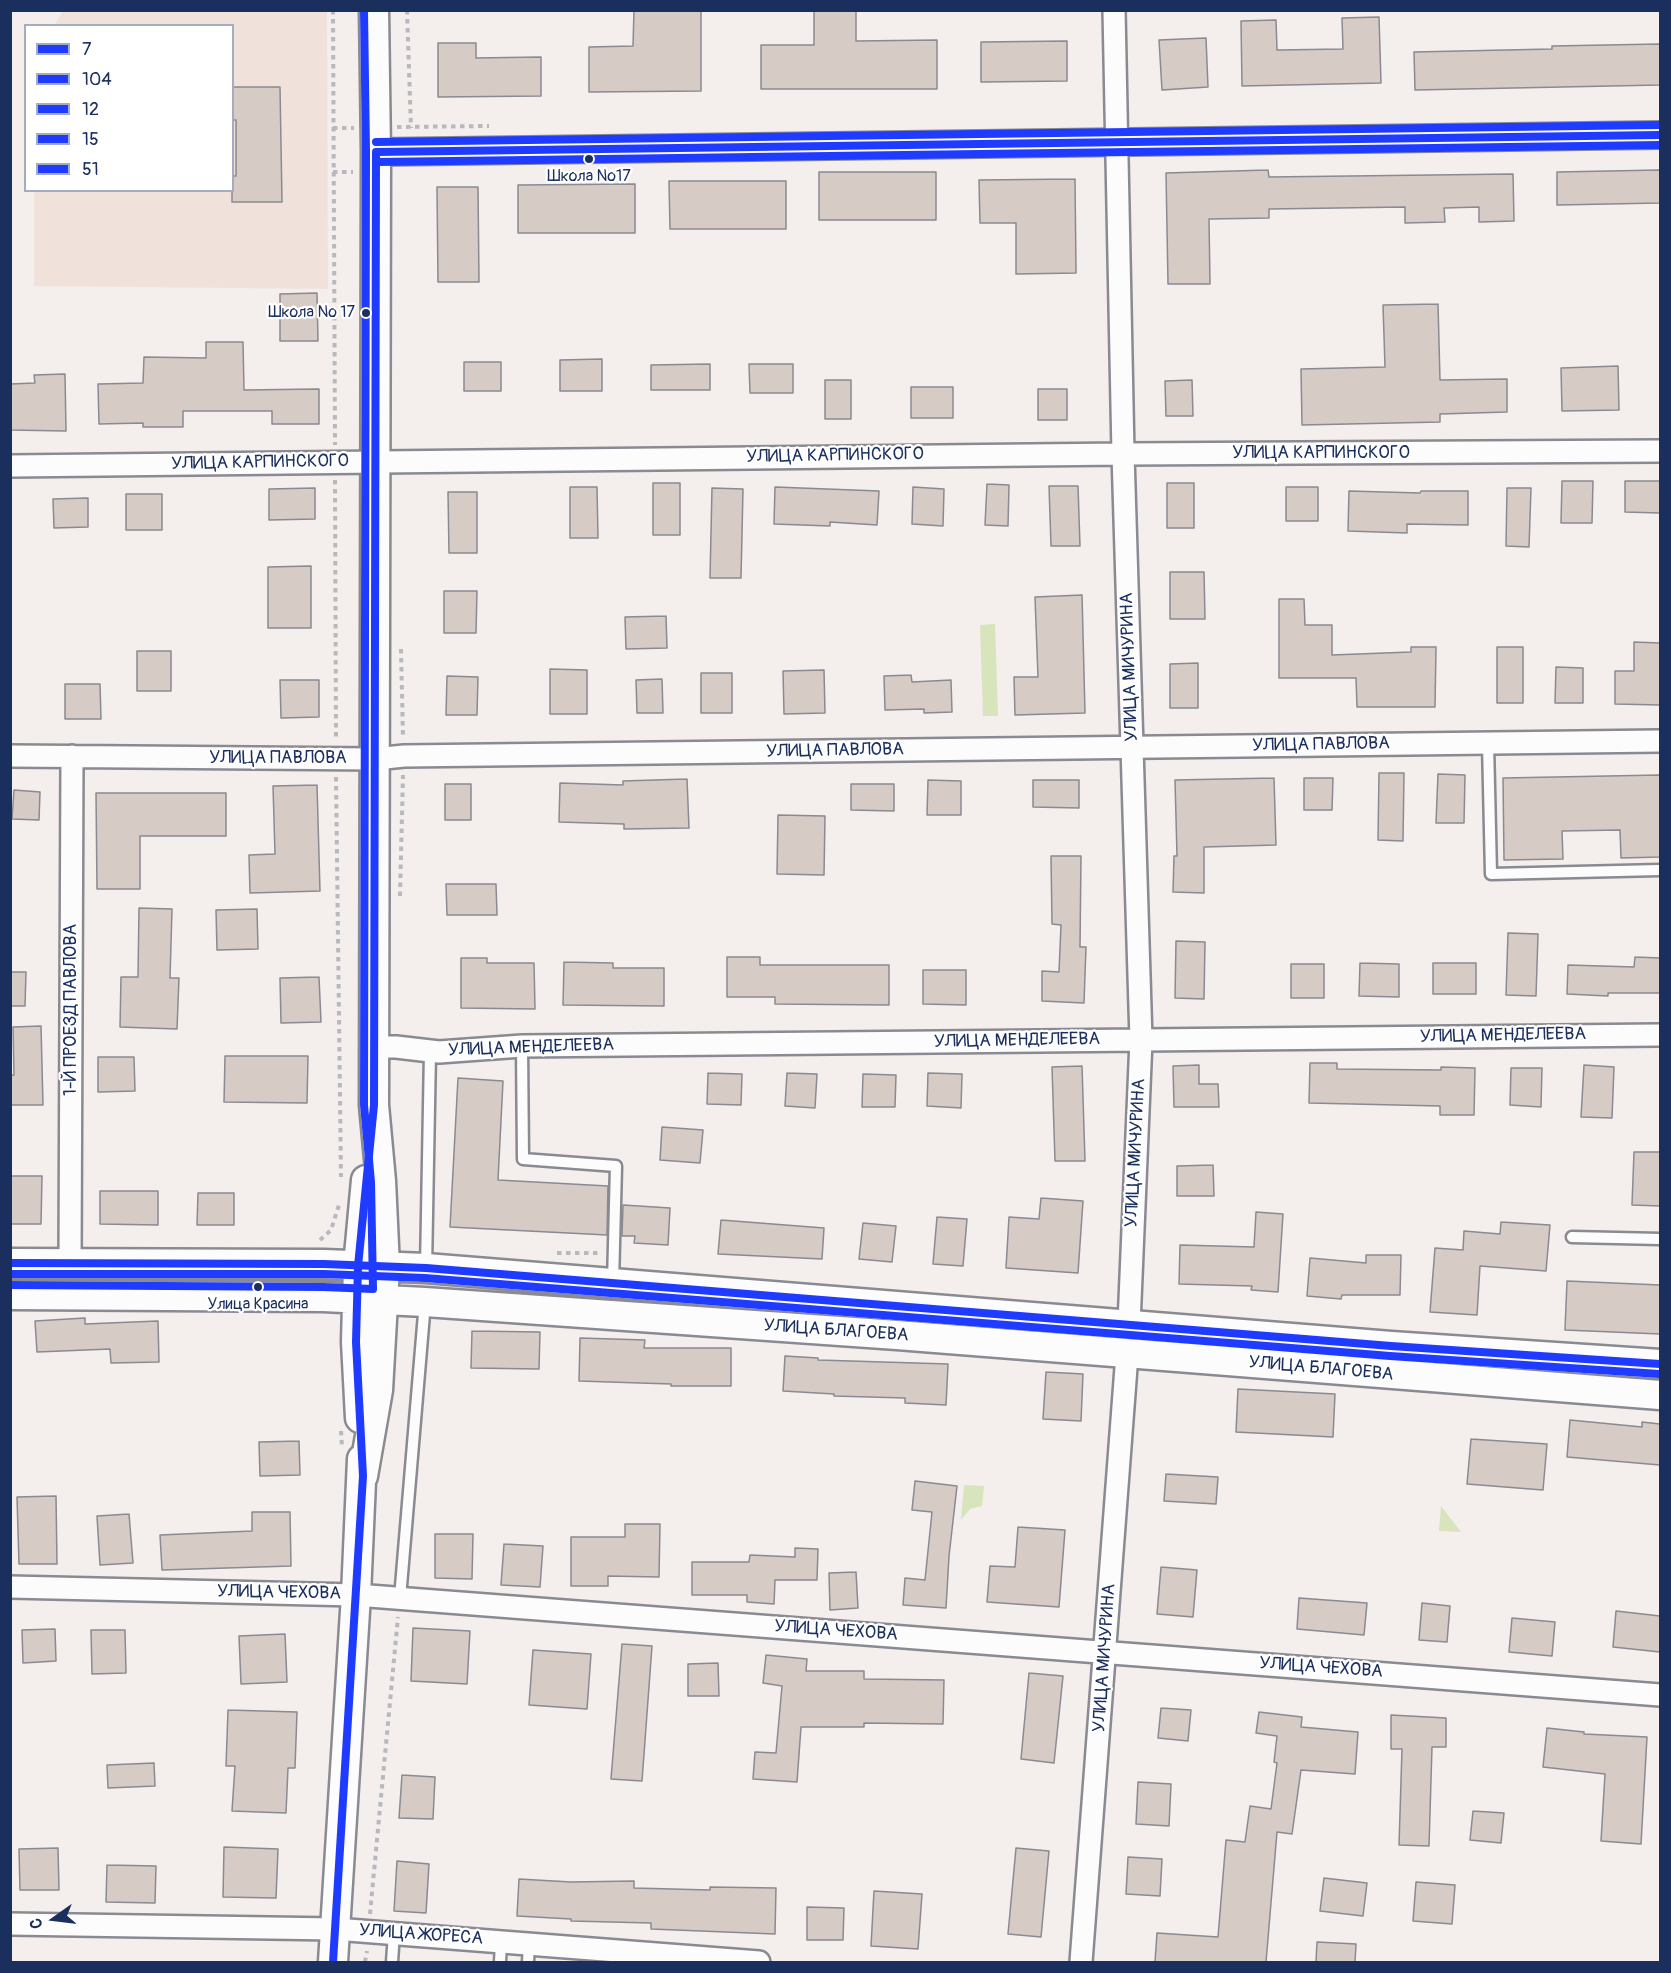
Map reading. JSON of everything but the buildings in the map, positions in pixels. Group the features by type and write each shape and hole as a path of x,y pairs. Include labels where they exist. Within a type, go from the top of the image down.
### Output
{"main road":[{"path":"333,1962 363,1476 356,1342 370,1299 381,1180 374,1106 376,152 374,10"},
{"name":"УЛИЦА БЛАГОЕВА","path":"10,1263 324,1264 426,1268 1403,1347 1660,1364"},
{"name":"УЛИЦА БЛАГОЕВА","path":"10,1294 370,1299 425,1302 1660,1395"},
{"path":"1093,1351 1109,1348 1118,1343 1125,1335 1129,1324"},
{"path":"1127,1354 1132,1342 1149,1330 1159,1327"}],"street":[{"name":"УЛИЦА МИЧУРИНА","path":"1114,10 1123,454 1142,1040 1129,1324"},
{"path":"376,152 1660,135"},
{"name":"УЛИЦА КАРПИНСКОГО","path":"10,466 335,461 1660,451"},
{"name":"УЛИЦА ПАВЛОВА","path":"10,756 375,759 404,756 1660,741"},
{"name":"1-Й ПРОЕЗД ПАВЛОВА","path":"70,1264 72,756"},
{"name":"УЛИЦА МЕНДЕЛЕЕВА","path":"374,1047 396,1047 430,1052 522,1046 1660,1035"},
{"name":"УЛИЦА МИЧУРИНА","path":"1081,1962 1127,1354"},
{"name":"УЛИЦА ЧЕХОВА","path":"10,1587 356,1595 1660,1695"},
{"name":"УЛИЦА ЖОРЕСА","path":"10,1924 335,1929 394,1933 500,1952 759,1962"}],"lane":[{"path":"1488,743 1491,874 1660,870"},
{"path":"522,1046 523,1158 616,1166 613,1283"},
{"path":"426,1268 430,1052"},
{"path":"1572,1238 1660,1239"},
{"path":"400,1598 425,1302"},
{"path":"392,1962 394,1933"}],"path":[{"path":"333,10 336,758 341,1179"},
{"path":"407,10 410,127 422,142 422,152"},
{"path":"313,1242 322,1239 331,1230 340,1196"},
{"path":"554,1253 614,1253"},
{"path":"366,1962 400,1598"}],"shaded area":[{"path":"63,10 327,11 328,289 34,286 34,192 234,192 234,24 56,24"}],"green space":[{"path":"995,624 998,716 983,716 980,625"},
{"path":"964,1485 984,1486 982,1506 970,1509 961,1520"},
{"path":"1441,1506 1461,1532 1439,1531"}],"transit line":[{"name":"104","path":"364,10 366,152"},
{"name":"12","path":"376,142 1660,125"},
{"name":"7","path":"376,152 1660,135"},
{"name":"104","path":"376,162 1660,145"},
{"name":"12","path":"10,1285 373,1289 371,1182 364,1105 366,152"},
{"name":"7","path":"333,1962 363,1476 356,1342 358,1266 374,1105 376,152"},
{"name":"15","path":"10,1263 324,1264 426,1268 1391,1346 1660,1364"},
{"name":"51","path":"10,1274 324,1274 425,1278 1390,1356 1659,1374"}],"place":[{"name":"Школа №17","path":"589,159"},
{"name":"Школа № 17","path":"366,313"},
{"name":"Улица Красина","path":"258,1287"}]}
